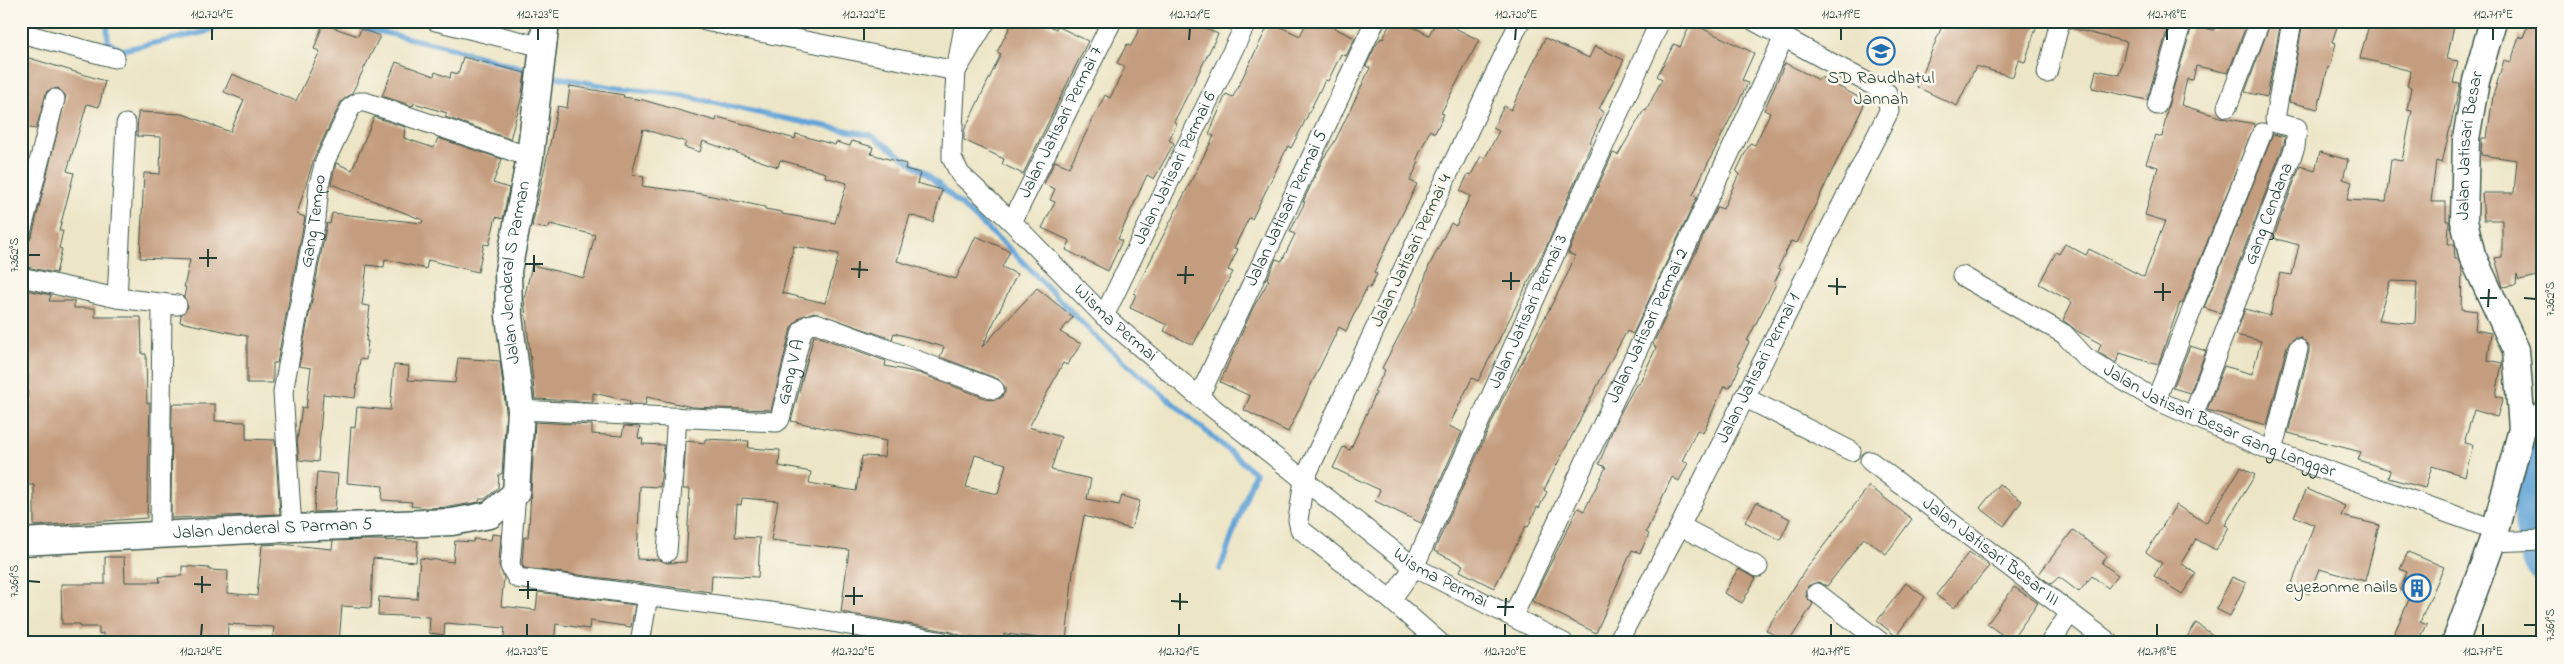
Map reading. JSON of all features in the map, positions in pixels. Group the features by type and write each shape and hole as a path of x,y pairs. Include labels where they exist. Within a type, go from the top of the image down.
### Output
{"street":[{"path":"436,21 542,50"},
{"name":"Jalan Jenderal S Parman","path":"516,493 521,410 509,316 508,272 530,157 546,21"},
{"path":"705,21 956,71 986,21"},
{"name":"Wisma Permai","path":"965,21 956,71 952,146 952,158 960,174 1012,222 1104,316 1198,398 1414,567 1564,643"},
{"name":"Jalan Jatisari Permai 7","path":"1012,222 1112,21"},
{"name":"Jalan Jatisari Permai 6","path":"1104,316 1247,21"},
{"name":"Jalan Jatisari Permai 5","path":"1198,398 1375,21"},
{"name":"Jalan Jatisari Permai 4","path":"1304,480 1520,21"},
{"name":"Jalan Jatisari Permai 3","path":"1390,600 1414,567 1660,21"},
{"path":"1754,21 1784,36"},
{"path":"2047,73 2060,21"},
{"path":"2156,105 2182,21"},
{"path":"2227,107 2260,21"},
{"name":"Gang Cendana","path":"2194,416 2295,147 2297,128 2276,123 2275,119 2292,21"},
{"name":"Jalan Jatisari Besar","path":"2456,643 2501,538 2522,429 2516,350 2472,255 2464,221 2466,139 2476,81 2493,21"},
{"path":"21,33 115,58"},
{"name":"Jalan Jatisari Permai 1","path":"1621,641 1889,111 1887,93 1784,36"},
{"name":"Jalan Jatisari Permai 2","path":"1513,616 1784,36"},
{"path":"21,233 55,99"},
{"name":"Gang Tempo","path":"292,528 283,392 316,220 319,185 325,161 351,107 359,102 365,102 530,157"},
{"path":"117,298 126,124"},
{"path":"2156,400 2262,133"},
{"name":"Jalan Jatisari Besar Gang Langgar","path":"1962,276 2064,334 2086,358 2156,400 2272,451 2501,538"},
{"path":"21,277 117,298 169,304 160,535"},
{"name":"Gang V A","path":"521,410 779,421 802,331 808,325 816,323 994,389"},
{"path":"2272,451 2298,349"},
{"path":"1744,397 1851,451"},
{"path":"2522,429 2543,410"},
{"path":"667,552 677,417"},
{"name":"Jalan Jatisari Besar III","path":"1870,461 2110,643"},
{"path":"1304,480 1298,520 1300,530 1390,600 1440,643"},
{"path":"516,493 510,566 517,578 783,614 950,643"},
{"name":"Jalan Jenderal S Parman 5","path":"21,542 452,522 490,515 516,493"},
{"path":"1680,526 1758,566"},
{"path":"2501,538 2543,540"},
{"path":"1817,593 1882,643"},
{"path":"640,643 648,596"},
{"path":"2050,643 2070,613"}],"building":[{"path":"1013,21 1040,21 1056,29 1057,26 1088,41 1023,174 1002,164 1004,159 964,140 964,131 1001,54 997,52"},
{"path":"1143,21 1167,21 1184,29 1188,21 1190,21 1218,34 1174,122 1177,123 1169,140 1174,143 1154,179 1147,175 1118,239 1122,241 1108,271 1066,250 1070,241 1042,228 1055,202 1050,200 1055,189 1044,184 1055,161 1069,167 1105,95 1110,98 1125,67 1117,63 1127,44 1131,46"},
{"path":"1307,21 1320,21 1355,38 1346,56 1341,54 1328,81 1325,80 1291,148 1288,146 1252,219 1249,218 1234,248 1238,249 1228,270 1233,272 1193,345 1164,331 1167,325 1130,308 1136,294 1134,293 1214,136 1209,134 1226,94 1233,97 1270,22 1300,36"},
{"path":"1391,21 1401,21 1429,35 1436,21 1441,21 1479,40 1441,113 1444,114 1435,133 1430,130 1416,161 1419,162 1410,181 1417,184 1374,272 1377,274 1370,288 1367,287 1346,331 1339,327 1288,432 1244,410 1250,396 1220,382 1253,308 1269,280 1267,279 1276,259 1282,261 1295,234 1290,232 1305,202 1303,202 1370,68 1366,66 1375,47 1381,38 1383,39"},
{"path":"1944,21 2038,21 2025,62 2018,60 2013,77 1976,66 1957,106 1917,87"},
{"path":"2071,21 2170,21 2147,100 2092,88 2096,70 2119,75 2127,42 2070,28"},
{"path":"2216,21 2248,21 2228,73 2196,66 2193,80 2187,79 2181,105 2223,118 2255,124 2182,304 2180,303 2158,365 2120,353 2116,363 2098,352 2101,344 2077,331 2063,320 2072,302 2039,284 2056,252 2059,254 2065,244 2086,255 2089,249 2144,277 2165,221 2145,215 2158,167 2146,163 2156,135 2162,137 2168,106 2192,26 2214,30"},
{"path":"2271,21 2281,21 2267,97 2245,92"},
{"path":"2303,21 2339,21 2332,42 2336,43 2318,109 2289,102"},
{"path":"2370,21 2455,21 2447,59 2458,61 2453,83 2460,84 2442,163 2436,161 2431,202 2446,202 2446,221 2449,221 2448,244 2454,244 2455,259 2458,259 2462,270 2461,309 2477,311 2475,330 2491,333 2488,360 2502,363 2496,396 2503,398 2497,417 2474,410 2464,443 2473,445 2465,476 2432,466 2425,488 2388,478 2390,470 2358,460 2361,452 2288,433 2309,352 2309,346 2301,338 2294,338 2287,346 2267,425 2207,410 2224,366 2252,374 2261,341 2236,335 2245,309 2270,316 2280,273 2292,275 2299,245 2273,238 2300,166 2315,171 2320,152 2348,160 2343,179 2352,182 2347,200 2386,202 2391,159 2402,161 2412,111 2407,110 2411,87 2407,86 2411,71 2360,58","holes":["2390,281 2417,282 2415,324 2378,320"]},
{"path":"2529,21 2543,21 2543,275 2519,280 2517,274 2516,285 2503,287 2495,258 2502,257 2502,220 2484,220 2482,193 2514,193 2517,160 2481,155 2482,138 2487,138 2493,96 2504,60 2511,62 2519,36 2523,38"},
{"path":"1691,23 1754,53 1742,80 1748,83 1701,177 1693,195 1697,197 1633,334 1627,331 1607,367 1544,490 1547,492 1539,508 1537,507 1528,527 1526,526 1494,588 1460,571 1463,565 1434,551 1501,402 1567,275 1575,256 1568,253 1613,153 1618,155 1644,110 1646,111 1662,79 1657,76 1674,44 1680,47"},
{"path":"323,24 358,36 361,29 380,36 352,93 341,102 314,158 297,214 305,217 277,363 273,363 273,383 247,383 247,336 180,322 181,315 188,307 184,297 186,287 184,287 190,260 140,258 144,173 160,174 161,137 137,136 138,112 183,114 230,132 244,100 224,92 232,74 296,101 320,51 314,49"},
{"path":"1545,38 1589,58 1595,46 1624,60 1599,109 1604,112 1548,243 1478,381 1472,378 1449,426 1462,432 1421,523 1375,501 1380,490 1333,468 1343,447 1350,450 1385,370 1382,368 1416,304 1429,266 1451,223 1456,226 1470,196 1460,191 1468,174 1471,175 1481,156 1485,158 1499,131 1493,128 1504,106 1511,110"},
{"path":"26,57 105,81 99,107 87,104 67,171 74,173 59,231 63,231 59,248 62,249 56,273 21,266 21,244 29,241 32,236 66,96 58,88 47,91 36,129 21,126 21,76"},
{"path":"463,57 525,73 521,100 510,139 445,117 447,113 414,103 413,106 382,96 396,62 434,76 435,72 450,78 451,72 458,74"},
{"path":"1785,63 1819,80 1820,77 1866,101 1797,243 1791,241 1778,268 1781,269 1774,283 1776,284 1747,341 1749,342 1730,388 1724,386 1703,433 1697,430 1682,461 1688,463 1679,481 1672,477 1646,532 1649,534 1640,553 1632,550 1596,633 1532,601 1578,508 1584,511 1606,467 1599,464 1617,419 1637,383 1639,384 1656,348 1653,344 1717,207 1723,209 1739,174 1736,172 1750,143 1755,145 1770,113 1764,110"},
{"path":"570,86 624,95 623,97 643,100 716,121 717,117 795,139 796,134 835,145 836,142 850,146 852,141 873,147 871,154 906,164 905,169 920,173 917,183 942,190 933,222 910,215 897,261 956,279 976,236 1010,251 1002,267 1017,274 982,347 1037,288 1073,317 1060,332 1081,344 1067,365 1063,363 1029,427 1061,437 1051,470 1091,479 1087,499 1119,505 1122,496 1140,501 1131,529 1084,516 1073,571 1066,641 1004,634 1003,641 965,637 952,632 841,612 849,550 771,540 778,501 742,498 741,505 737,504 735,537 760,538 758,577 712,575 711,592 524,568 522,563 524,537 528,537 535,422 592,425 592,434 622,436 624,426 640,427 638,438 643,439 642,444 664,445 660,487 640,486 637,559 660,560 667,563 686,562 690,489 683,489 686,441 705,443 705,439 749,441 748,448 780,450 779,466 811,472 809,483 856,491 862,456 884,457 886,441 791,421 814,335 886,361 885,366 919,373 990,400 1001,398 1005,392 1005,387 998,379 940,357 944,347 894,333 892,339 814,312 800,317 791,328 771,410 692,407 647,397 645,405 629,404 630,401 593,393 593,402 535,399 524,299 532,265 584,278 595,235 550,224 548,229 532,226 558,106 567,108","holes":["643,129 686,142 684,147 700,152 703,141 778,167 780,160 826,173 825,177 847,183 835,223 782,214 782,212 765,209 765,207 702,194 642,186 644,177 632,174","794,246 839,254 825,303 782,293","975,455 1006,464 998,494 966,487"]},
{"path":"374,117 405,127 404,138 434,148 438,138 502,159 493,183 509,188 503,219 496,217 489,245 484,244 478,272 428,260 426,269 385,259 384,267 367,265 362,305 370,306 366,341 368,341 366,360 360,359 355,398 323,394 318,462 299,460 297,440 302,407 306,408 311,368 299,366 327,223 330,224 332,213 422,223 423,220 331,184 336,163 352,170"},
{"path":"2273,134 2285,137 2284,144 2220,313 2204,308"},
{"path":"21,164 27,165 21,186"},
{"path":"21,289 51,295 49,301 74,301 74,308 95,308 95,317 141,317 142,354 146,354 147,403 150,403 147,518 34,526 34,485 21,485 21,440 23,440 23,412 27,412 28,374 21,374"},
{"path":"2190,346 2206,351 2190,393 2173,388"},
{"path":"458,358 500,361 506,410 502,474 499,474 498,488 485,499 480,499 479,502 450,507 428,508 411,506 412,502 382,500 383,486 347,483 351,427 355,428 357,407 390,410 394,365 409,366 408,380 455,383"},
{"path":"172,404 215,404 215,421 246,422 246,439 275,440 280,514 171,518"},
{"path":"2241,467 2255,475 2225,525 2229,527 2216,550 2196,539 2181,563 2196,574 2182,594 2154,576 2162,563 2146,552 2176,505 2206,523"},
{"path":"317,472 338,474 335,511 314,512"},
{"path":"1999,484 2022,501 2004,526 1980,508"},
{"path":"1869,486 1912,519 1886,554 1864,538 1827,586 1818,582 1808,586 1806,597 1813,604 1788,643 1786,643 1766,630 1806,569"},
{"path":"2307,489 2345,506 2341,516 2379,525 2365,581 2319,569 2309,594 2291,586 2314,525 2294,516"},
{"path":"1757,502 1790,519 1780,540 1745,522"},
{"path":"2073,530 2107,556 2102,563 2118,575 2108,588 2092,576 2079,592 2059,577 2051,584 2038,575"},
{"path":"492,534 501,535 499,565 504,578 501,606 536,610 538,592 635,605 631,627 590,621 589,629 556,624 554,643 503,643 505,628 445,623 444,635 429,633 430,617 378,615 379,597 417,599 420,558 453,562 455,541 491,540"},
{"path":"333,541 418,541 416,562 373,558 371,608 342,606 339,643 272,643 274,627 228,624 227,643 103,643 103,633 99,634 99,627 80,627 80,624 62,624 61,584 105,584 105,557 124,557 125,582 160,582 159,577 182,576 182,566 209,568 209,570 228,571 227,593 257,596 262,545 280,544 332,549"},
{"path":"1969,552 1989,566 1954,608 1936,595"},
{"path":"2408,552 2444,567 2420,622 2427,625 2418,643 2390,643 2411,595 2400,590 2407,572 2400,569"},
{"path":"1738,569 1756,578 1742,603 1724,593"},
{"path":"2232,577 2246,583 2230,616 2216,609"},
{"path":"1906,583 1925,597 1896,636 1877,621"},
{"path":"2014,587 2038,603 2011,641 1987,624"},
{"path":"2196,623 2224,643 2183,643"}],"waterway":[{"path":"107,21 108,42 122,50 205,32 231,21"},
{"path":"332,21 439,45 534,72"},
{"path":"545,75 617,88 681,95 772,116 871,135 926,173 1012,251 1100,341 1255,473 1220,569"},
{"path":"2543,455 2537,465 2531,493 2532,525 2538,554 2543,565"}],"place":[{"name":"SD Raudhatul Jannah","path":"1881,51"},
{"name":"eyezonme nails","path":"2417,588"}]}
